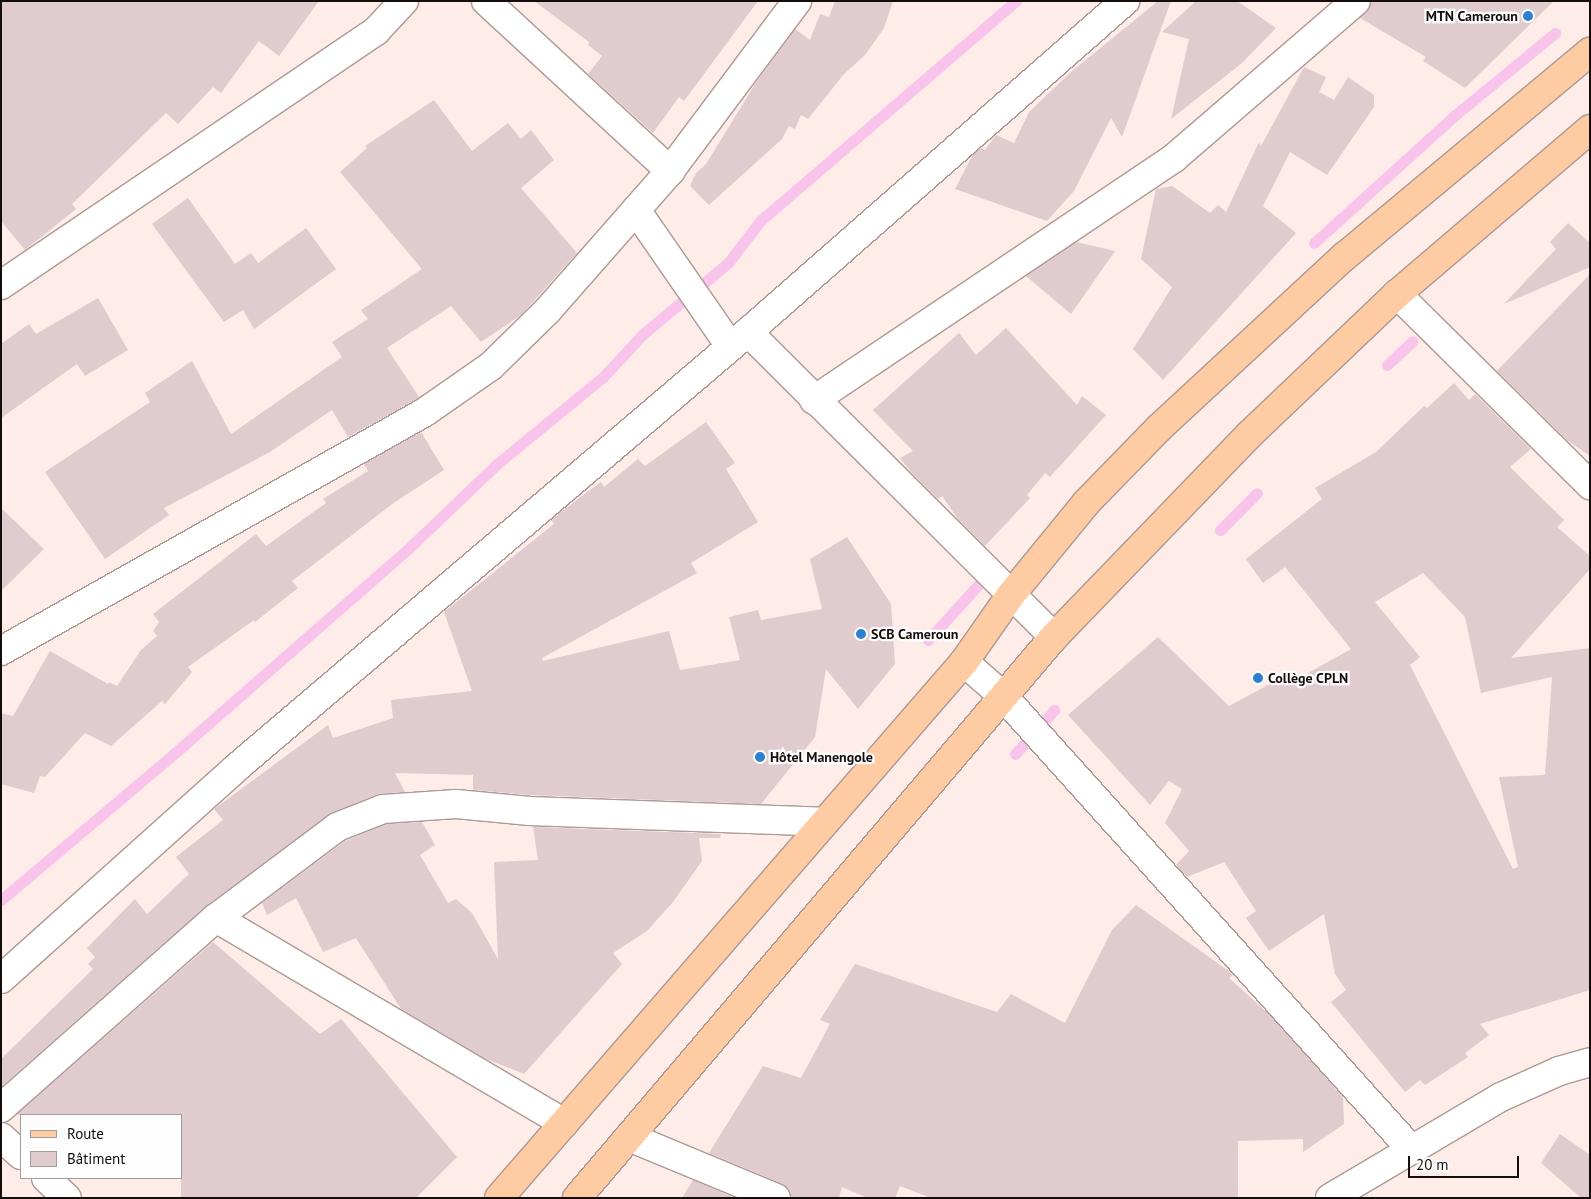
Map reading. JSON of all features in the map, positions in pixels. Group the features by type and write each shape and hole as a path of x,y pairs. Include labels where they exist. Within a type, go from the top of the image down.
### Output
{"main road":[{"path":"499,1198 964,662 1010,596 1086,503 1158,428 1345,256 1590,52"},
{"path":"577,1198 1002,695 1054,637 1249,435 1397,294 1590,129"}],"street":[{"path":"1,285 376,31 404,1"},
{"path":"486,1 670,171"},
{"path":"1,651 426,412 491,366 548,310 670,171 797,1"},
{"path":"1,979 236,768 739,339 1125,1"},
{"path":"814,400 1174,158 1356,1"},
{"path":"636,210 739,339 814,400 1010,596 1054,637"},
{"path":"1397,294 1590,485"},
{"path":"964,662 1002,695 1410,1148"},
{"path":"1,1108 216,918 337,827 383,809 456,804 530,811 824,822"},
{"path":"216,918 564,1123"},
{"path":"1339,1197 1410,1148 1501,1097 1558,1071 1590,1062"},
{"path":"1,1137 20,1154"},
{"path":"629,1137 776,1198"},
{"path":"47,1179 67,1198"}],"building":[{"path":"1,1 319,1 279,56 259,41 221,93 213,87 178,124 166,113 72,204 76,209 25,250 1,221"},
{"path":"534,1 758,1 684,101 679,97 653,133 588,74 602,56 588,45 589,42"},
{"path":"835,1 893,1 884,28 865,55 844,74 808,119 801,115 795,129 789,126 782,139 709,205 690,186 696,173 706,164 757,81 795,29 810,40 820,14 829,17"},
{"path":"1158,1 1171,1 1122,137 1111,118 1074,191 1047,221 955,189 972,156 981,148 985,150 996,135 1014,143 1029,112 1071,72"},
{"path":"1196,1 1237,1 1276,28 1242,63 1171,119 1189,39 1162,32"},
{"path":"1371,1 1554,1 1465,88 1423,61 1426,57 1360,18"},
{"path":"1304,67 1326,77 1319,92 1334,100 1348,77 1374,95 1374,107 1327,175 1290,152 1263,206 1296,233 1163,380 1133,349 1172,287 1141,259 1156,189 1172,186 1210,213 1218,205 1226,212 1259,142 1261,146"},
{"path":"434,100 472,151 508,123 521,139 531,130 554,160 521,188 577,253 521,315 481,342 451,306 387,348 419,397 417,399 348,437 332,410 270,452 164,508 169,515 105,559 45,472 150,402 145,393 192,361 231,434 342,357 332,342 368,319 361,310 422,269 340,172 367,148 365,146"},
{"path":"188,198 235,264 251,253 258,263 306,228 336,269 254,329 243,310 224,322 152,224"},
{"path":"1568,223 1590,243 1590,267 1504,304 1556,249 1550,242"},
{"path":"1076,242 1115,251 1071,314 1026,276"},
{"path":"1590,274 1590,456 1567,440 1497,371"},
{"path":"98,298 128,350 85,376 77,364 1,418 1,344 29,324 36,334"},
{"path":"1006,328 1077,405 1082,396 1106,415 1050,477 1045,473 1027,495 1030,498 985,546 958,519 942,496 938,499 911,472 900,458 913,451 873,410 959,333 976,355"},
{"path":"1454,383 1469,400 1475,394 1531,449 1510,467 1564,520 1557,527 1590,556 1590,569 1511,658 1590,648 1590,990 1480,1024 1489,1035 1465,1053 1468,1057 1425,1085 1420,1080 1405,1092 1331,1002 1346,990 1335,974 1324,914 1269,951 1246,918 1256,911 1224,862 1187,877 1176,865 1189,851 1165,823 1182,789 1169,781 1150,805 1068,715 1158,637 1229,706 1290,673 1294,681 1351,649 1285,567 1263,583 1246,559 1322,499 1315,488 1376,452 1424,406 1427,408","holes":["1423,573 1465,617 1481,693 1552,677 1545,775 1499,777 1518,867 1513,869 1410,665 1420,657 1375,602"]},
{"path":"706,422 735,463 726,469 758,522 691,563 697,573 542,658 543,661 669,631 680,670 740,660 729,617 758,610 761,620 822,609 810,559 847,537 891,604 895,664 858,709 826,669 815,737 761,804 531,795 473,790 473,775 395,773 405,792 378,794 328,815 206,906 1,1087 1,1059 93,969 88,964 95,957 87,948 135,899 147,914 189,874 176,857 223,820 214,809 328,725 333,738 393,718 391,700 472,691 444,612 554,524 551,520 601,482 604,487 638,459 645,466"},
{"path":"421,432 444,470 395,502 292,581 298,588 255,622 254,620 188,667 192,672 165,704 162,701 111,746 85,733 45,777 40,776 34,793 1,784 1,713 13,716 50,651 108,684 109,682 117,686 141,650 157,636 153,631 159,622 153,614 256,534 266,546 326,503 323,499 368,471 364,464"},
{"path":"1,508 44,549 1,591"},
{"path":"422,822 435,845 420,855 448,903 456,899 472,913 498,959 494,862 538,860 533,827 721,834 720,838 699,838 702,861 673,902 647,931 613,953 622,964 524,1074 484,1058 401,1009 356,938 323,952 296,898 267,915 262,903 345,841 386,824"},
{"path":"1136,905 1230,972 1233,975 1229,978 1271,1016 1343,1097 1344,1124 1303,1152 1303,1139 1238,1141 1238,1198 931,1198 900,1186 895,1198 867,1198 842,1187 839,1198 791,1198 789,1189 782,1184 709,1153 763,1066 801,1078 830,1024 820,1020 855,964 997,1012 1011,994 1065,1023 1112,930"},
{"path":"213,942 320,1034 341,1019 457,1157 416,1198 181,1198 182,1114 16,1115"},
{"path":"1560,1134 1590,1155 1590,1198 1581,1198 1541,1163"},
{"path":"693,1180 735,1198 682,1198"}],"waterway":[{"path":"1,900 168,759 408,549 497,464 603,377 643,334 728,263 760,221 1016,1"},
{"path":"1314,243 1454,116 1555,33"},
{"path":"1387,365 1413,341"},
{"path":"1220,530 1257,493"},
{"path":"928,640 978,585"},
{"path":"1015,754 1054,710"}],"place":[{"name":"MTN Cameroun","path":"1528,16"},
{"name":"SCB Cameroun","path":"861,634"},
{"name":"Collège CPLN","path":"1258,678"},
{"name":"Hôtel Manengole","path":"760,757"}]}
